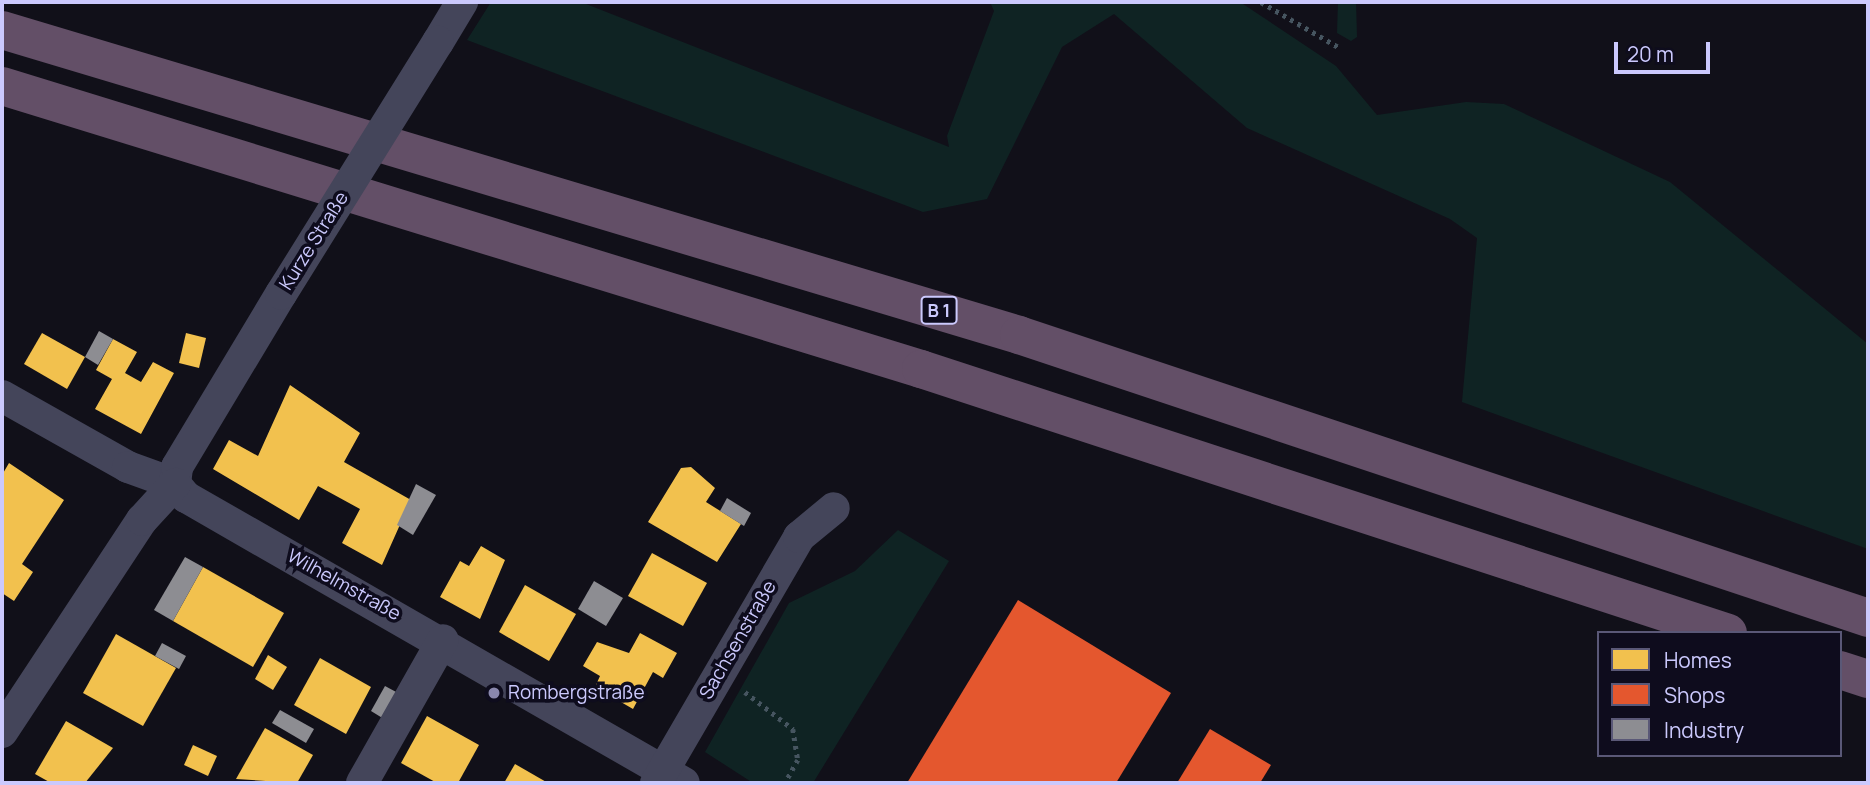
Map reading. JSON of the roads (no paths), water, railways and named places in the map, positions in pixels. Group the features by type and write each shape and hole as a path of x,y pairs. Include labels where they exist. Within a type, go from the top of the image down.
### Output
{"highway":[{"name":"B 1","path":"2,30 1019,335 1868,618"},
{"path":"2,86 895,361 1722,631"},
{"path":"1842,671 1868,680"}],"street":[{"name":"Kurze Straße","path":"175,484 177,467 461,2"},
{"name":"Wilhelmstraße","path":"2,396 128,467 175,484 186,497 443,640 667,779"},
{"path":"2,732 142,520 175,484"},
{"name":"Sachsenstraße","path":"667,779 716,677 799,537 834,508"},
{"path":"362,783 443,640"}],"place":[{"name":"Rombergstraße","path":"494,693"}]}
